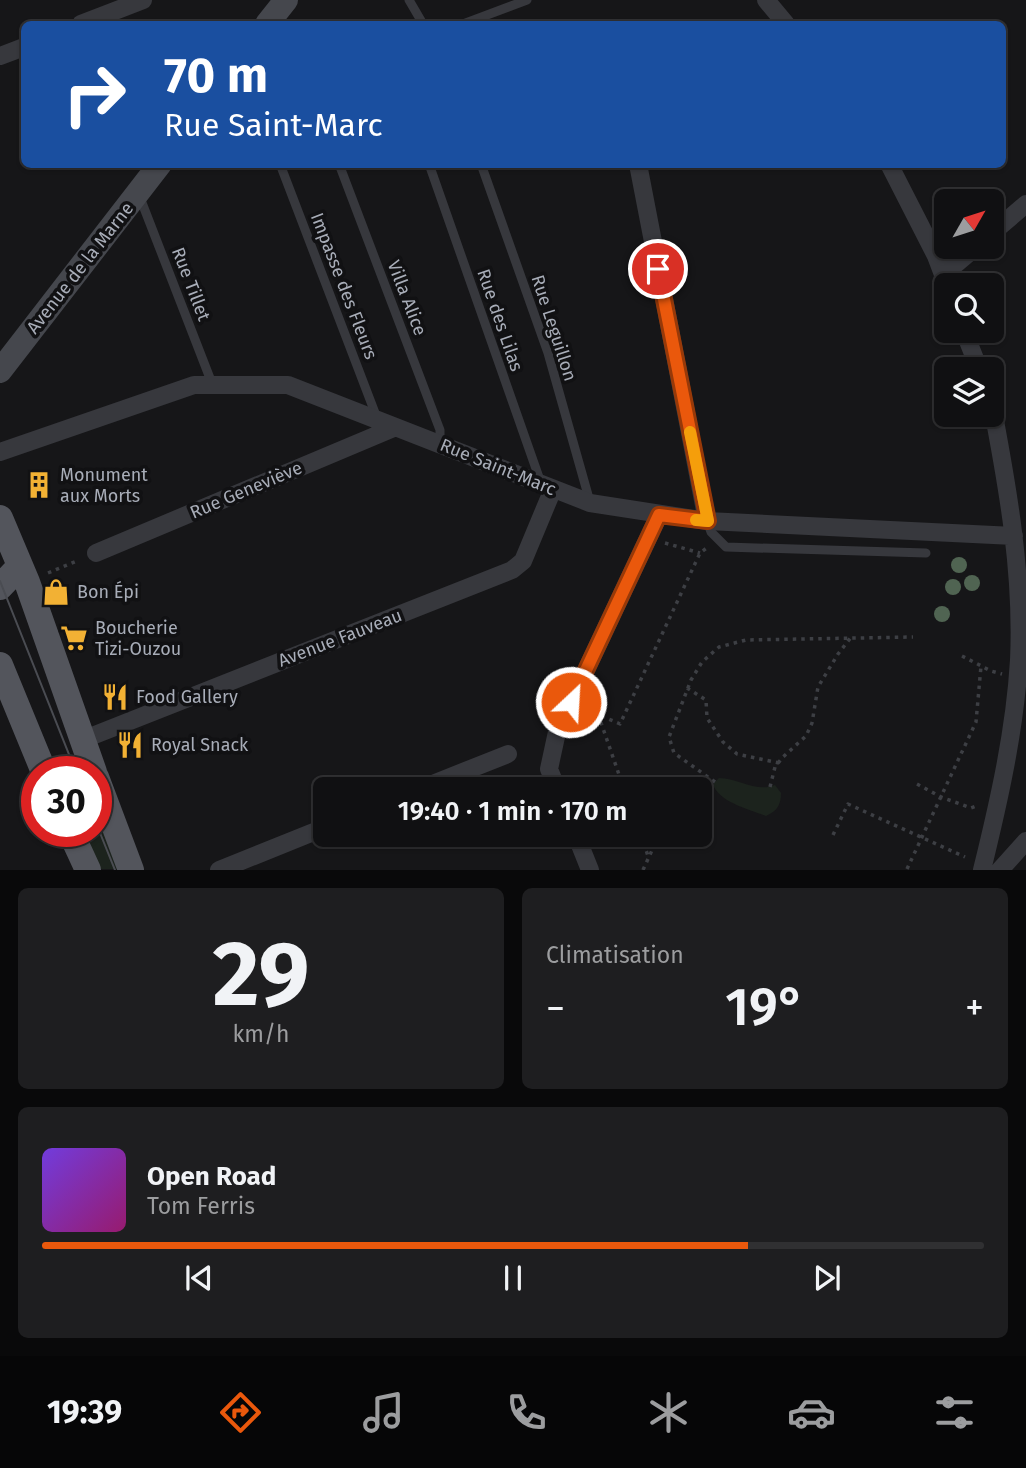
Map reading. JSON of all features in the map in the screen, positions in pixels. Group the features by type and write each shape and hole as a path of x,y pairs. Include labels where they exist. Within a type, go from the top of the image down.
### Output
{"main road":[{"path":"0,518 23,574 88,756"},
{"path":"0,587 23,574"},
{"path":"0,665 37,756"},
{"path":"112,820 131,870"},
{"path":"77,847 88,870"}],"street":[{"path":"89,21 143,0"},
{"path":"269,21 286,0"},
{"path":"766,0 784,21"},
{"path":"0,57 21,48"},
{"name":"Avenue de la Marne","path":"0,371 157,168"},
{"path":"639,168 708,521"},
{"path":"891,168 942,273"},
{"path":"1004,223 1026,204"},
{"path":"952,273 965,259"},
{"name":"Rue Saint-Marc","path":"0,452 194,385 288,385 590,503 708,521 1014,536"},
{"name":"Rue Geneviève","path":"96,553 396,427"},
{"path":"989,868 1023,629 1014,536 996,427"},
{"name":"Avenue Fauveau","path":"82,740 512,570 523,561 548,487"},
{"path":"552,777 549,769 557,732 659,515"},
{"path":"450,777 508,754"},
{"path":"219,870 313,832"},
{"path":"989,868 1026,841"},
{"path":"581,847 590,870"}],"lane":[{"path":"410,0 421,21"},
{"path":"471,21 527,0"},
{"name":"Impasse des Fleurs","path":"282,168 378,419"},
{"name":"Villa Alice","path":"341,168 440,430 440,444"},
{"name":"Rue des Lilas","path":"430,168 548,487"},
{"name":"Rue Leguillon","path":"482,168 548,353 590,503"},
{"name":"Rue Tillet","path":"139,193 213,386"},
{"path":"708,521 718,540 726,547 926,553"}],"path":[{"path":"571,702 620,724 700,553 718,540"},
{"path":"642,551 656,554 662,542 700,553"},
{"path":"23,574 96,553"},
{"path":"770,787 779,763 806,736 813,723 818,687 852,636"},
{"path":"715,782 674,753 668,737 687,688 702,663 719,647 746,640 913,637"},
{"path":"962,656 991,671 1017,678"},
{"path":"907,869 976,722 981,666"},
{"path":"687,688 706,700 707,718 723,742 737,754 779,763"},
{"path":"598,714 620,777"},
{"path":"917,784 941,797 971,808 981,804 997,807"},
{"path":"833,835 848,804 989,868"},
{"path":"644,847 648,857"},
{"path":"643,870 653,847"}],"shaded area":[{"path":"719,778 761,787 775,785 781,793 779,804 776,810 766,816 736,804 716,790 713,784"},
{"path":"88,847 110,847 119,869 99,869"}],"tram line":[{"path":"0,581 70,756"},
{"path":"106,847 115,870"}],"slow traffic":[{"path":"690,432 708,521 696,520"}],"place":[{"name":"Monument aux Morts","path":"39,485"},
{"name":"Bon Épi","path":"56,592"},
{"name":"Boucherie Tizi-Ouzou","path":"74,638"},
{"name":"Food Gallery","path":"115,697"},
{"name":"Royal Snack","path":"130,745"}],"route":[{"path":"571,702 659,515 708,521 658,269"}]}
